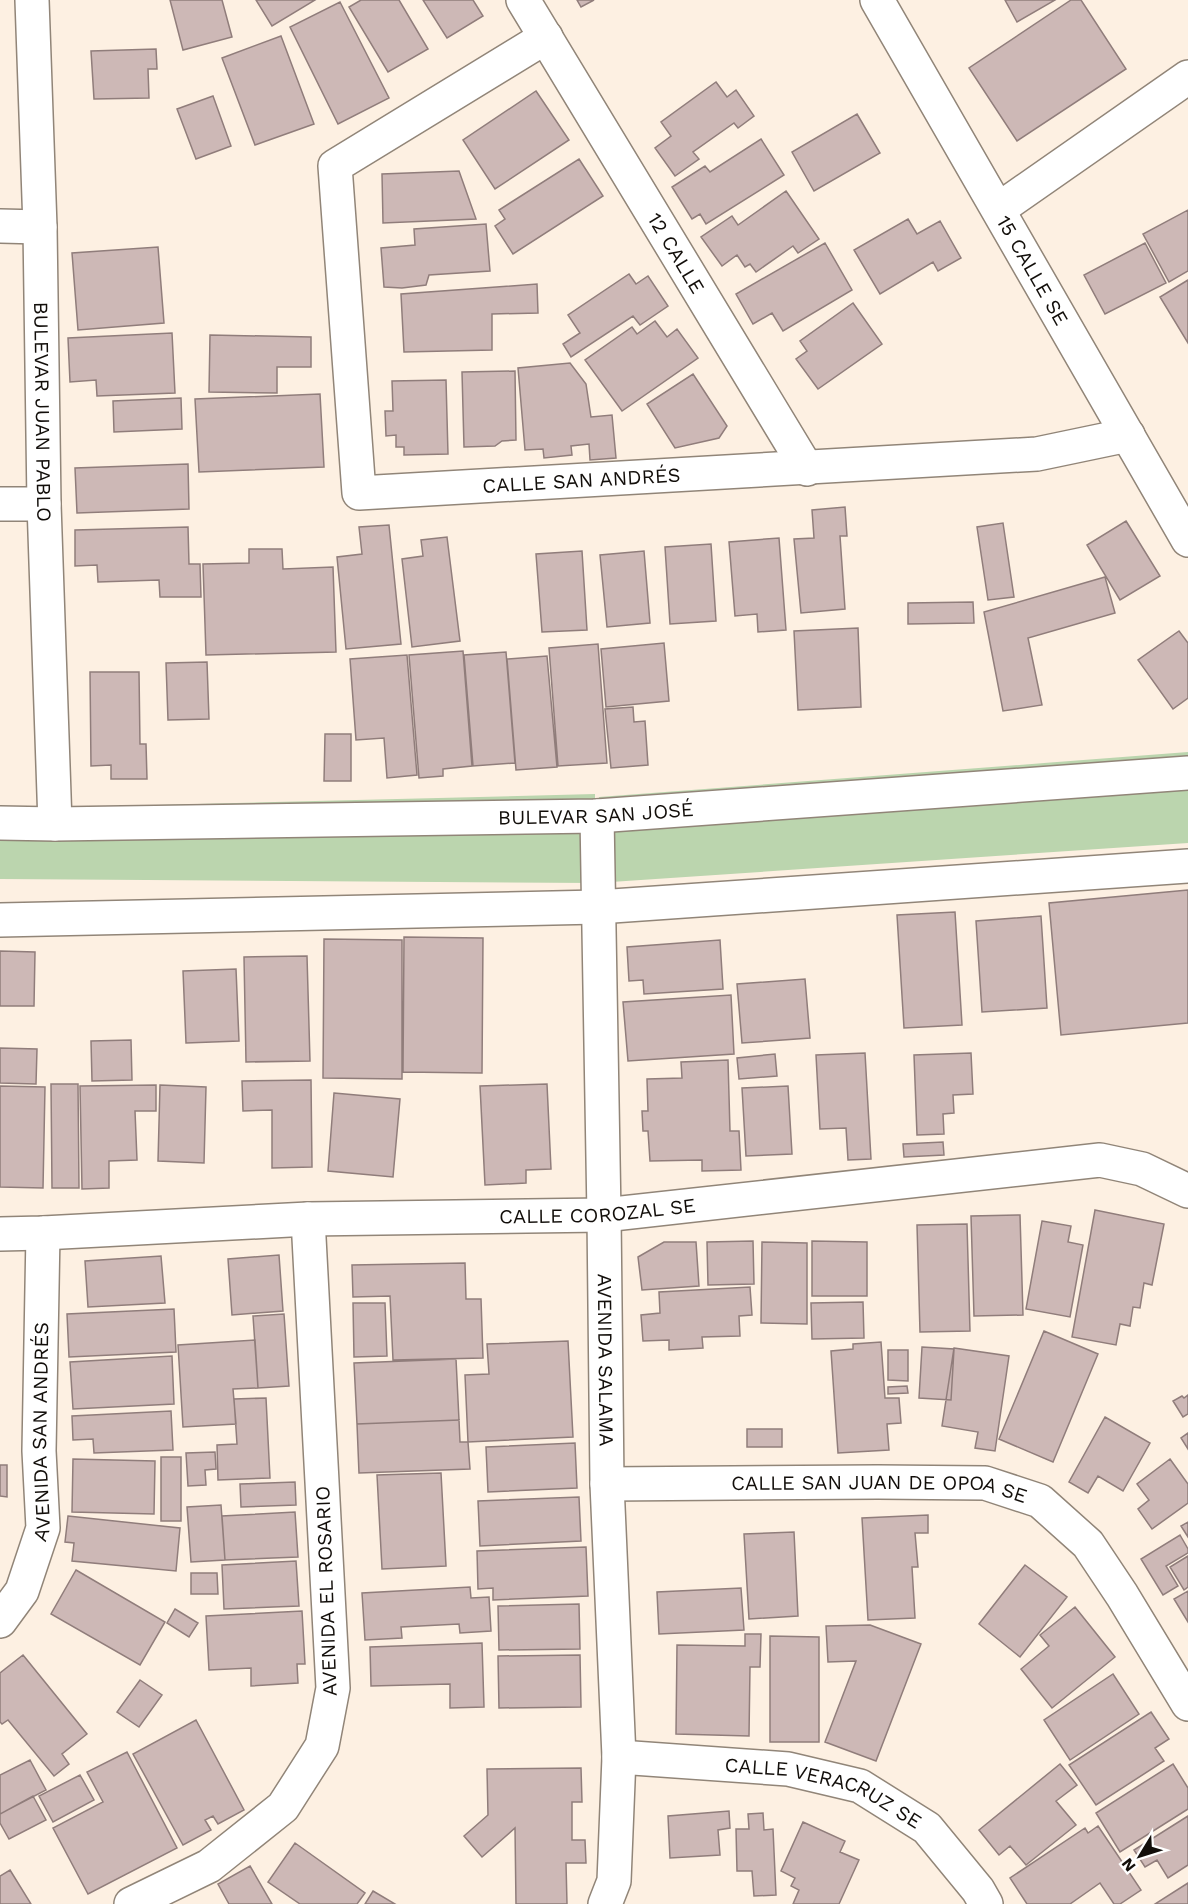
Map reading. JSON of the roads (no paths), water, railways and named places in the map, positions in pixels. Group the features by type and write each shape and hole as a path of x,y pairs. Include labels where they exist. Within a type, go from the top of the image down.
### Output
{"street":[{"name":"BULEVAR JUAN PABLO","path":"32,0 40,227 44,504 55,824"},
{"name":"12 CALLE","path":"523,0 807,469"},
{"name":"15 CALLE SE","path":"877,0 1188,540"},
{"name":"CALLE SAN ANDRÉS","path":"546,37 335,166 359,493 1037,454 1128,435"},
{"path":"999,209 1188,77"},
{"path":"0,226 40,227"},
{"path":"0,504 44,504"},
{"name":"BULEVAR SAN JOSÉ","path":"0,823 597,816 1188,773"},
{"name":"AVENIDA SALAMA","path":"597,816 607,1484 619,1757 614,1881 605,1904"},
{"path":"0,920 598,907 1188,866"},
{"name":"CALLE COROZAL SE","path":"0,1234 308,1219 604,1215 1100,1160 1142,1169 1188,1191"},
{"name":"AVENIDA EL ROSARIO","path":"131,1904 209,1866 283,1807 322,1746 333,1688 308,1219"},
{"name":"AVENIDA SAN ANDRÉS","path":"0,1621 22,1591 43,1528 39,1451 43,1233"},
{"name":"CALLE SAN JUAN DE OPOA SE","path":"607,1484 985,1483 1040,1500 1088,1544 1122,1595 1188,1704"},
{"name":"CALLE VERACRUZ SE","path":"619,1757 788,1769 860,1786 927,1828 978,1890 986,1904"}]}
